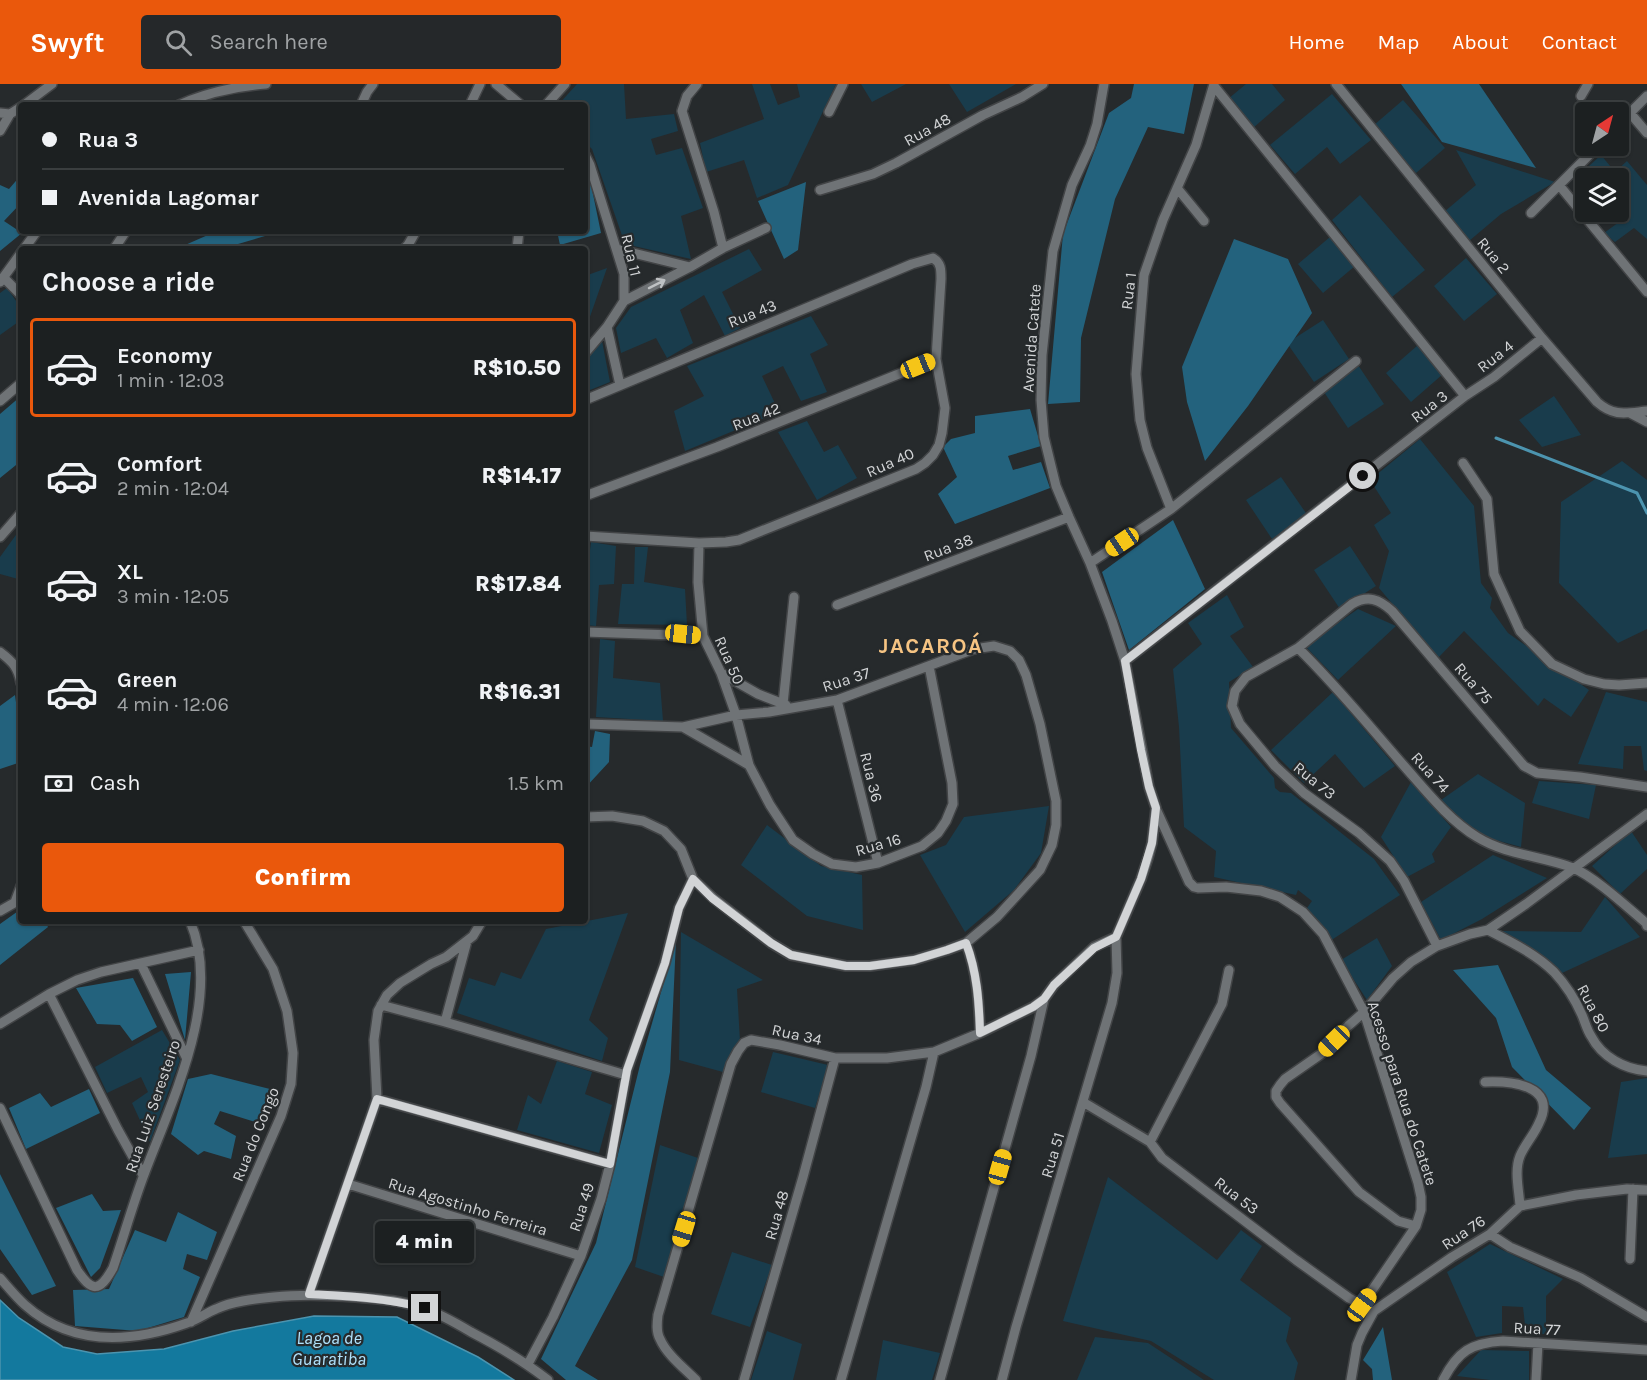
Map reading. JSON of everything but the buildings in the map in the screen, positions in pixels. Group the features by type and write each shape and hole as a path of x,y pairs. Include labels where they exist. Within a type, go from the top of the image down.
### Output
{"street":[{"path":"27,102 52,84"},
{"path":"189,102 221,92 266,84"},
{"path":"471,102 480,84"},
{"path":"496,84 517,102"},
{"path":"549,102 565,84"},
{"path":"697,84 687,96 682,111 723,248"},
{"path":"829,112 843,84"},
{"name":"Rua 48","path":"820,190 873,174 1043,84"},
{"name":"Avenida Catete","path":"1104,84 1097,124 1090,146 1072,185 1053,251 1042,355 1041,400 1044,437 1056,486 1090,563 1125,661 1144,765 1156,808 1148,858 1116,937"},
{"name":"Rua 2","path":"1336,84 1542,338 1597,402 1614,413 1647,411"},
{"path":"1581,96 1588,84"},
{"name":"Rua 1","path":"1171,509 1147,448 1140,420 1136,374 1144,274 1163,220 1196,145 1214,85"},
{"name":"Rua 3","path":"1125,661 1465,396 1214,85"},
{"path":"362,102 367,86"},
{"path":"1647,96 1630,113 1647,134"},
{"path":"0,131 10,114 18,109"},
{"path":"0,113 10,114"},
{"path":"1531,213 1588,156"},
{"name":"Rua 11","path":"588,160 624,274 624,301 607,327 588,349"},
{"path":"1559,185 1647,292"},
{"path":"1177,189 1204,221"},
{"path":"624,301 723,248 766,228"},
{"path":"617,249 690,267"},
{"path":"18,257 2,280 18,293"},
{"name":"Rua 40","path":"588,536 699,543 726,542 748,537 916,469 925,463 939,445 945,408 936,359 941,268 938,261 933,258"},
{"name":"Rua 43","path":"588,399 912,264 933,258"},
{"path":"607,327 620,385"},
{"name":"Rua 4","path":"1465,396 1494,377 1542,338"},
{"name":"Rua 42","path":"588,495 717,447 936,359"},
{"path":"1090,563 1171,509 1356,360"},
{"path":"0,401 18,386"},
{"path":"1630,412 1647,422"},
{"path":"1463,463 1487,499 1494,574 1520,631 1552,664 1584,678 1604,684 1647,683"},
{"path":"0,537 18,516"},
{"name":"Rua 38","path":"837,605 1069,517"},
{"name":"Rua 50","path":"699,543 698,582 703,636 721,673 736,715"},
{"path":"721,673 758,694 788,706 794,597"},
{"name":"Rua 75","path":"1298,648 1352,604 1370,599 1383,603 1408,629 1524,766 1537,773 1647,787"},
{"path":"588,632 703,636"},
{"name":"Rua 37","path":"683,727 736,715 756,714 788,706 837,699 983,647 994,646 1010,651 1019,660 1026,675 1040,724 1056,801 1056,825 1052,845 1040,870 997,917 966,943"},
{"name":"Rua 74","path":"1298,648 1324,673 1426,791 1459,824 1478,838 1512,852 1574,869 1587,876 1647,924"},
{"name":"Rua 73","path":"1298,648 1246,677 1235,691 1232,706 1240,724 1282,773 1304,793 1359,833 1390,861 1404,881 1437,946"},
{"path":"0,652 13,662 18,673"},
{"name":"Rua 16","path":"736,715 749,765 770,805 793,840 832,864 856,867 878,862 922,846 938,833 953,804 952,783 929,666"},
{"name":"Rua 36","path":"837,699 878,862"},
{"path":"588,724 683,727 749,765"},
{"name":"Acesso para Rua do Catete","path":"1156,808 1189,882 1194,887 1226,887 1262,891 1280,897 1303,912 1323,934 1364,1012 1418,1183 1421,1210 1416,1226 1362,1305"},
{"path":"1416,1226 1398,1221 1359,1192 1280,1103 1276,1097 1276,1091 1285,1079 1321,1054 1411,962 1437,946 1488,930 1647,814"},
{"path":"588,817 612,816 643,820 664,831 681,849 693,879 712,898 771,943 791,955 846,966 870,966 914,960 966,943 977,982 980,1033"},
{"name":"Rua 49","path":"528,1364 553,1317 580,1256 601,1198 610,1164 626,1075 665,963 679,908 693,879"},
{"path":"0,911 18,900"},
{"name":"Rua Luiz Seresteiro","path":"0,1108 72,1260 86,1283 92,1287 99,1286 107,1280 113,1268 143,1175 187,1059 199,1007 199,950 191,924"},
{"name":"Rua do Congo","path":"191,1322 281,1116 291,1084 293,1053 287,1011 273,969 246,924"},
{"path":"309,1294 377,1099 374,1040 378,1011 387,995 400,983 446,957 473,936 480,924"},
{"name":"Rua 80","path":"1488,930 1539,960 1555,973 1571,993 1591,1037 1602,1052 1633,1070 1647,1071"},
{"name":"Rua 34","path":"696,1380 659,1339 658,1315 731,1064 744,1043 751,1040 835,1058 887,1058 934,1052 1019,1015 1044,999 1054,985 1094,948 1116,937"},
{"name":"Rua 51","path":"1002,1380 1112,1003 1117,973 1116,937"},
{"path":"445,1022 467,941"},
{"path":"0,1024 77,980 101,972 199,950"},
{"path":"141,964 187,1059"},
{"path":"1150,1142 1222,1005 1229,970"},
{"path":"49,994 143,1175"},
{"path":"940,1380 1031,1056 1044,999"},
{"path":"381,1005 626,1075"},
{"path":"841,1380 926,1087 934,1052"},
{"name":"Rua 48","path":"744,1380 835,1058"},
{"path":"1485,1082 1505,1081 1522,1084 1534,1090 1542,1099 1544,1106 1539,1124 1518,1164 1520,1206 1576,1195 1633,1189 1647,1190"},
{"path":"377,1099 610,1164"},
{"name":"Rua 53","path":"1083,1102 1150,1142 1162,1158 1349,1298 1374,1311"},
{"name":"Rua Agostinho Ferreira","path":"348,1184 580,1256"},
{"path":"1630,1259 1633,1189"},
{"name":"Rua 76","path":"1351,1380 1357,1345 1374,1311 1452,1257 1490,1234 1520,1206"},
{"path":"1490,1234 1510,1247 1581,1278 1647,1317"},
{"path":"0,1278 25,1305 48,1322 76,1334 101,1338 130,1338 166,1331 191,1322 217,1308 273,1297 309,1294 408,1303 425,1308 451,1321 528,1364 548,1380"},
{"name":"Rua 77","path":"1443,1380 1457,1357 1485,1342 1503,1341 1647,1350"},
{"path":"1536,1380 1538,1343"}],"shaded area":[{"path":"577,84 624,84 626,119 674,114 678,131 651,139 656,155 682,148 703,208 681,216 691,259 625,244 592,149 588,145 588,102 561,102"},
{"path":"752,84 770,84 778,105 800,97 797,84 836,84 788,185 757,198 744,160 706,172 700,143 764,119"},
{"path":"861,84 906,84 872,102"},
{"path":"949,84 1016,84 967,112"},
{"path":"1134,84 1194,84 1184,134 1148,127 1115,199 1081,338 1080,402 1048,404 1063,234 1109,113 1131,98"},
{"path":"1246,84 1272,84 1285,100 1253,128 1228,99"},
{"path":"1401,84 1479,84 1536,168 1442,142"},
{"path":"1332,94 1371,140 1340,164 1327,147 1295,174 1270,145"},
{"path":"1403,100 1445,148 1416,173 1374,125"},
{"path":"1456,150 1555,182 1501,214 1469,241 1444,212 1476,185"},
{"path":"1602,156 1612,168 1591,168 1589,166"},
{"path":"1627,161 1647,185 1647,239 1634,228 1615,242 1604,233 1619,222 1629,222 1629,168 1619,168"},
{"path":"588,170 601,233 560,245 558,234 588,234"},
{"path":"18,178 18,206 4,221 21,234 0,251 0,185 9,189"},
{"path":"806,182 798,250 784,259 758,201"},
{"path":"1360,195 1425,270 1392,297 1332,220"},
{"path":"210,234 272,234 231,246 183,246"},
{"path":"1330,237 1355,266 1323,293 1298,264"},
{"path":"1234,239 1288,259 1312,313 1248,406 1205,461 1187,402 1182,367"},
{"path":"749,249 762,270 722,292 740,328 725,336 704,295 680,310 693,343 667,358 656,338 621,353 616,328 631,307"},
{"path":"1466,258 1497,294 1464,321 1434,286"},
{"path":"607,268 588,322 588,275"},
{"path":"7,288 18,304 18,322 0,335 0,293"},
{"path":"811,316 828,345 810,354 827,392 801,401 783,366 762,376 779,412 685,451 674,411 704,396 687,366"},
{"path":"1323,320 1349,359 1314,382 1287,343"},
{"path":"602,341 610,382 588,391 588,356"},
{"path":"1418,345 1443,374 1411,402 1386,373"},
{"path":"1358,365 1384,404 1348,428 1322,389"},
{"path":"1554,396 1581,435 1542,447 1519,420"},
{"path":"18,399 18,463 0,478 0,414"},
{"path":"1030,409 1041,446 1008,456 1013,470 1041,462 1050,488 955,524 938,494 957,477 943,447 951,439 975,433 975,416"},
{"path":"807,421 824,452 838,445 857,478 817,500 778,432"},
{"path":"1420,439 1474,506 1481,583 1492,598 1490,608 1508,633 1589,690 1571,717 1544,698 1538,706 1464,631 1438,658 1379,588 1389,551 1374,525 1391,513 1370,480"},
{"path":"1622,461 1647,480 1647,629 1618,643 1559,583 1561,502"},
{"path":"1281,477 1308,516 1272,539 1246,500"},
{"path":"1173,520 1205,589 1129,650 1102,572"},
{"path":"18,532 18,579 0,574 0,557"},
{"path":"591,542 616,546 614,584 599,585 596,626 588,625 588,565"},
{"path":"1350,546 1376,586 1340,609 1314,570"},
{"path":"635,547 648,547 644,582 685,589 687,625 618,624 622,584 634,584"},
{"path":"1227,595 1244,627 1230,636 1253,667 1229,682 1231,728 1274,778 1275,788 1280,792 1291,793 1374,859 1400,895 1330,941 1307,908 1312,901 1298,890 1296,895 1214,877 1216,851 1184,827 1179,727 1173,669 1202,644 1188,623"},
{"path":"1358,609 1396,626 1338,680 1305,646"},
{"path":"600,639 615,641 613,678 660,683 663,721 596,717"},
{"path":"1333,692 1395,766 1364,788 1335,754 1304,783 1271,750"},
{"path":"1606,692 1647,702 1647,771 1644,770 1641,746 1624,746 1623,769 1578,764"},
{"path":"15,695 18,717 18,763 0,769 0,706"},
{"path":"595,731 610,734 609,762 588,785 588,746 592,747"},
{"path":"1478,774 1525,803 1521,847 1474,834 1441,800"},
{"path":"1539,781 1596,785 1589,819 1532,803"},
{"path":"1411,782 1451,827 1432,854 1435,862 1407,877 1381,837"},
{"path":"1049,806 1041,853 1014,890 965,932 920,855 946,845 964,817"},
{"path":"767,825 821,866 862,875 863,930 807,916 741,865"},
{"path":"1631,831 1647,855 1647,869 1620,894 1592,866"},
{"path":"1493,855 1547,878 1482,919 1441,940 1421,902"},
{"path":"1605,897 1640,937 1562,973 1502,931 1581,932"},
{"path":"18,911 18,924 46,924 48,927 0,965 0,924"},
{"path":"628,913 589,1020 608,1038 602,1061 457,1013 469,978 495,986 501,972 521,979 546,929 572,924 588,924 588,921"},
{"path":"681,932 763,980 737,989 740,1041 723,1072 679,1060"},
{"path":"1377,938 1392,966 1367,1000 1341,960"},
{"path":"676,940 670,1072 632,1260 575,1366 598,1380 566,1380 541,1359 596,1243 640,1065"},
{"path":"1498,965 1546,1070 1591,1108 1574,1130 1512,1067 1496,1018 1453,970"},
{"path":"191,972 185,1040 165,974"},
{"path":"133,978 157,1027 132,1041 120,1025 97,1024 76,988"},
{"path":"162,1030 180,1060 150,1142 132,1103 148,1092 141,1077 107,1093 95,1067"},
{"path":"773,1052 828,1065 815,1108 761,1092"},
{"path":"557,1061 592,1072 585,1094 612,1105 599,1153 517,1130 528,1095 541,1104"},
{"path":"211,1074 270,1089 258,1123 220,1111 214,1124 236,1136 231,1159 204,1151 198,1155 171,1134 188,1079"},
{"path":"1647,1078 1647,1154 1608,1158 1621,1082"},
{"path":"89,1089 100,1113 26,1149 9,1108 40,1093 51,1107"},
{"path":"660,1145 698,1158 664,1277 635,1267"},
{"path":"0,1174 56,1286 32,1295 0,1249"},
{"path":"1108,1177 1217,1260 1241,1230 1262,1246 1240,1280 1291,1318 1286,1341 1298,1363 1294,1380 1214,1380 1151,1341 1063,1321"},
{"path":"92,1194 103,1211 121,1210 100,1268 91,1277 56,1208"},
{"path":"178,1212 217,1232 207,1260 187,1254 183,1269 200,1277 184,1317 138,1331 75,1326 73,1290 109,1289 135,1230 166,1242"},
{"path":"1490,1244 1563,1279 1546,1296 1546,1334 1526,1334 1523,1307 1502,1306 1502,1333 1476,1337 1447,1272"},
{"path":"732,1252 772,1265 750,1327 711,1314"},
{"path":"1383,1327 1392,1380 1373,1380 1372,1369 1363,1360"},
{"path":"767,1331 802,1344 793,1380 751,1380"},
{"path":"1095,1337 1148,1343 1204,1380 1077,1380"},
{"path":"883,1340 940,1353 932,1380 876,1380"},
{"path":"1481,1350 1529,1351 1529,1380 1490,1380 1457,1376"}],"water":[{"name":"Lagoa de Guaratiba","path":"0,1300 19,1318 63,1347 97,1354 164,1349 233,1331 314,1316 397,1317 478,1357 514,1380 0,1380"}],"waterway":[{"path":"1496,438 1637,493 1647,513"}],"district":[{"name":"JACAROÁ","path":"931,645"}],"route":[{"path":"425,1308 381,1299 309,1294 377,1099 610,1164 627,1070 665,963 679,908 693,879 712,898 771,943 791,955 846,966 870,966 914,960 966,943 977,982 980,1033 1033,1007 1044,999 1054,985 1094,948 1116,937 1141,879 1152,843 1156,808 1137,732 1125,661 1363,476"}]}
